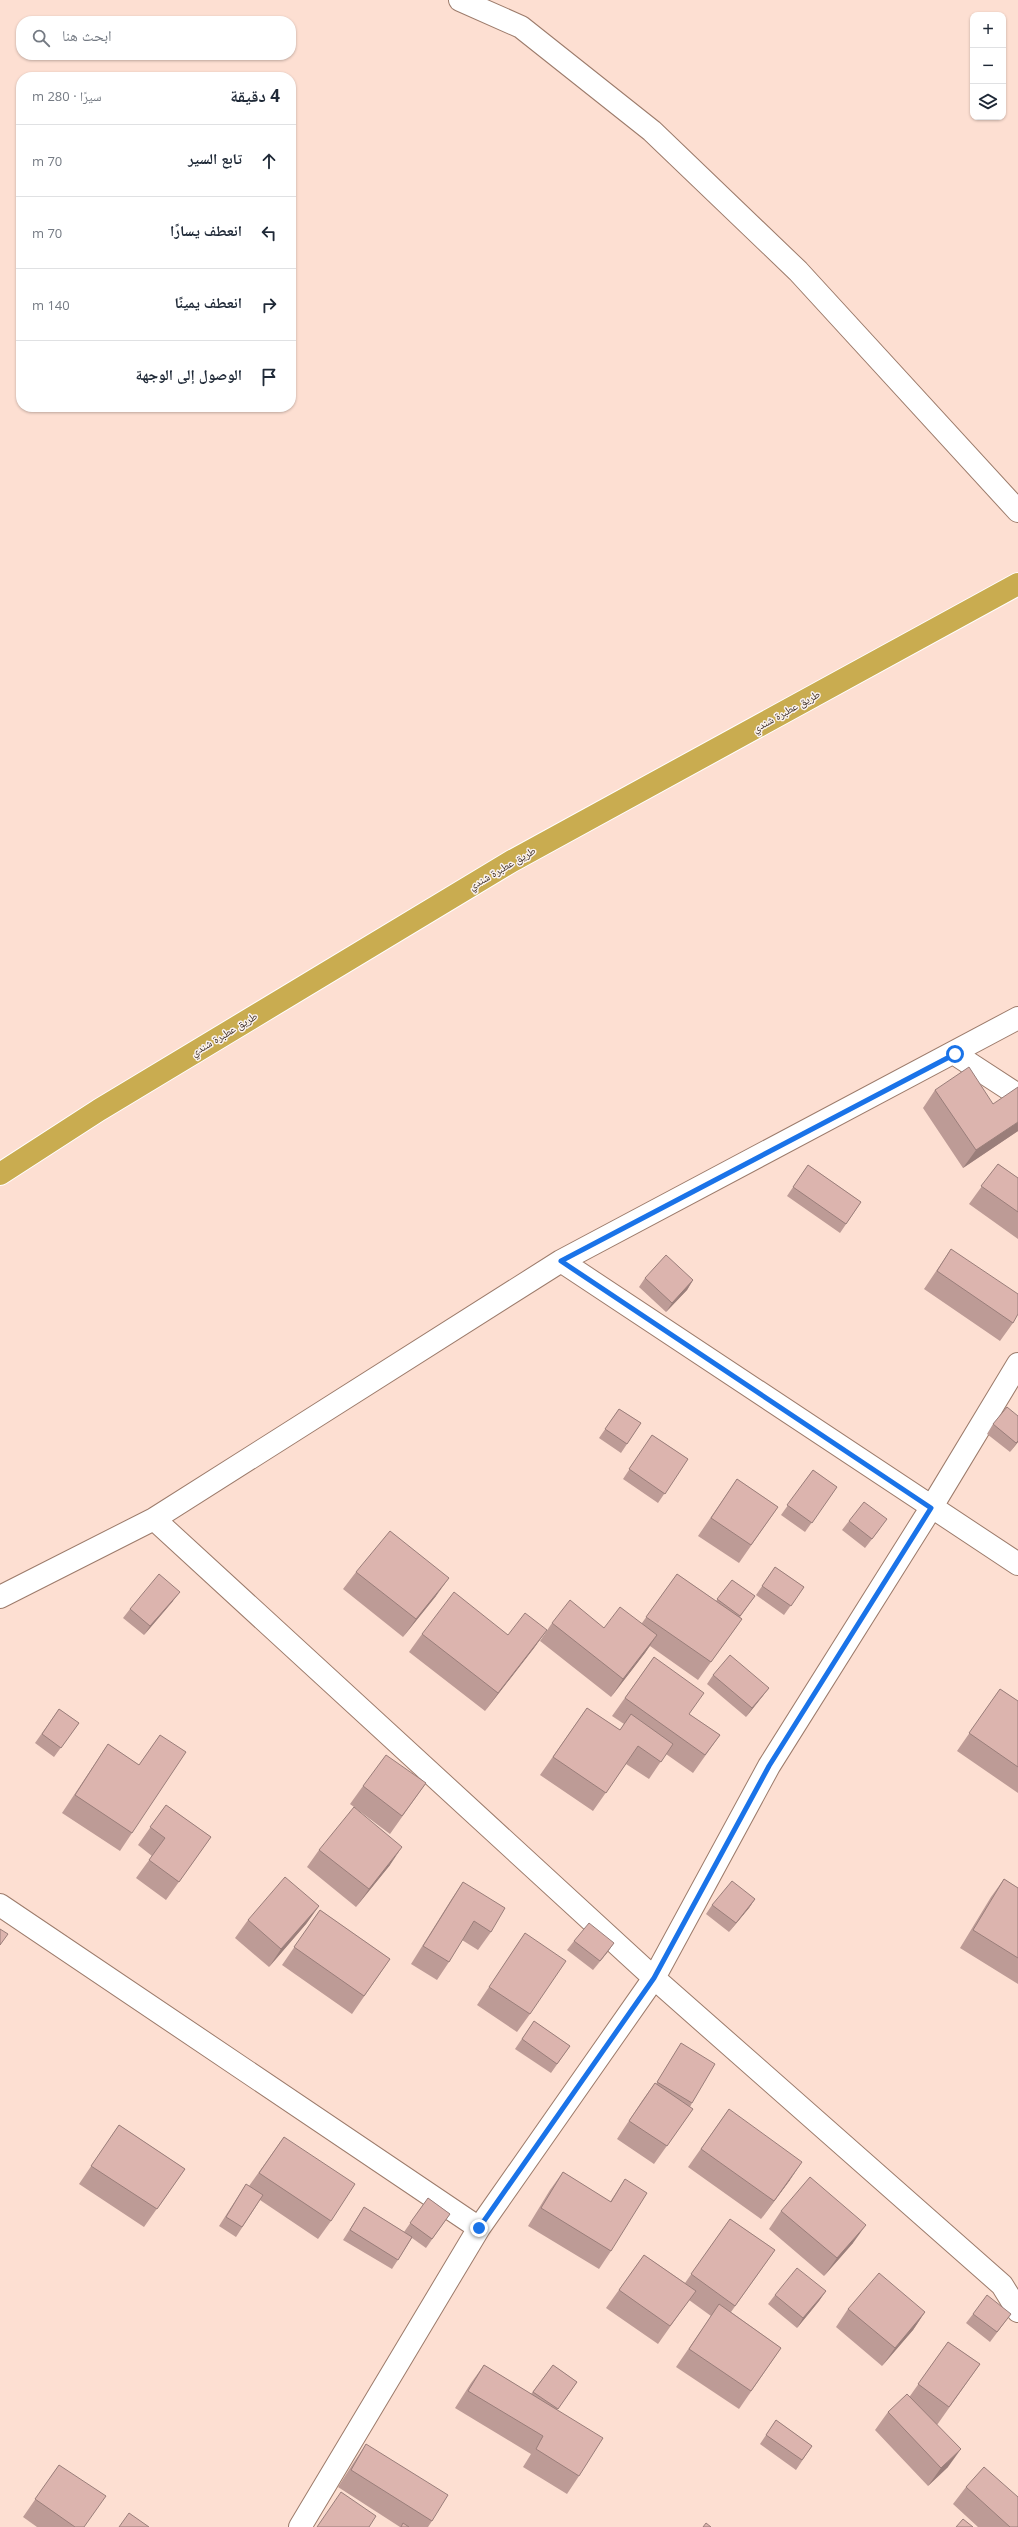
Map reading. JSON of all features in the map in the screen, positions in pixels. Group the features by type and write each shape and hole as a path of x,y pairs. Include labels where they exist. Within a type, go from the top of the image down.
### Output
{"highway":[{"name":"طريق عطبرة شندي","path":"0,1174 99,1110 512,861 1018,584"}],"street":[{"path":"460,0 521,27 652,131 798,271 1018,511"},
{"path":"0,1597 154,1519 561,1261 955,1054 1018,1018"},
{"path":"955,1054 1018,1095"},
{"path":"561,1261 931,1508 1018,1564"},
{"path":"300,2527 479,2228 654,1978 769,1766 931,1508 1018,1364"},
{"path":"154,1519 654,1978 1002,2285 1018,2311"},
{"path":"0,1906 479,2228"}],"building":[{"path":"969,1067 993,1104 1018,1087 1018,1122 976,1150 935,1090"},
{"path":"998,1164 1018,1178 1018,1212 981,1186"},
{"path":"808,1165 861,1202 846,1224 793,1187"},
{"path":"951,1249 1018,1294 1018,1314 1013,1323 937,1271"},
{"path":"666,1255 693,1280 672,1303 645,1278"},
{"path":"1007,1407 1018,1416 1018,1441 1016,1443 993,1424"},
{"path":"619,1409 641,1423 627,1444 605,1429"},
{"path":"652,1435 688,1459 665,1494 629,1469"},
{"path":"813,1470 837,1487 812,1523 787,1505"},
{"path":"737,1479 778,1507 751,1545 711,1518"},
{"path":"864,1502 887,1519 872,1539 849,1521"},
{"path":"390,1531 449,1578 416,1619 356,1572"},
{"path":"775,1567 804,1587 791,1606 762,1586"},
{"path":"159,1574 180,1592 150,1626 130,1609"},
{"path":"677,1574 742,1619 711,1662 646,1617"},
{"path":"732,1580 755,1596 740,1616 717,1599"},
{"path":"454,1592 508,1635 525,1613 547,1630 498,1693 422,1634"},
{"path":"570,1600 604,1628 620,1607 657,1635 623,1679 552,1623"},
{"path":"730,1655 769,1688 752,1708 713,1675"},
{"path":"654,1657 704,1693 689,1714 720,1735 705,1755 625,1698"},
{"path":"1000,1689 1018,1701 1018,1767 969,1733"},
{"path":"587,1708 620,1730 631,1714 673,1744 661,1762 638,1746 606,1793 553,1757"},
{"path":"59,1709 79,1723 61,1748 42,1734"},
{"path":"160,1735 186,1752 132,1833 75,1795 108,1744 139,1765"},
{"path":"386,1755 426,1783 402,1816 363,1786"},
{"path":"166,1805 211,1837 179,1882 149,1860 165,1838 150,1827"},
{"path":"354,1807 402,1847 369,1889 319,1850"},
{"path":"285,1877 319,1906 281,1949 248,1920"},
{"path":"1004,1879 1018,1888 1018,1958 973,1930"},
{"path":"732,1881 755,1899 736,1923 712,1905"},
{"path":"463,1882 505,1908 491,1932 474,1921 449,1962 423,1946"},
{"path":"320,1910 390,1959 364,1996 294,1947"},
{"path":"589,1923 614,1943 600,1961 574,1941"},
{"path":"0,1929 8,1934 0,1945"},
{"path":"525,1933 566,1961 530,2014 489,1987"},
{"path":"534,2021 570,2046 557,2064 522,2039"},
{"path":"681,2043 715,2064 692,2103 657,2082"},
{"path":"655,2083 693,2109 667,2146 629,2121"},
{"path":"729,2109 802,2162 774,2201 701,2149"},
{"path":"119,2125 185,2169 157,2209 91,2166"},
{"path":"284,2137 355,2184 331,2221 259,2173"},
{"path":"563,2172 611,2202 625,2179 647,2193 611,2251 541,2208"},
{"path":"810,2177 866,2225 837,2258 781,2211"},
{"path":"246,2184 263,2195 242,2227 226,2217"},
{"path":"428,2198 450,2214 432,2239 410,2223"},
{"path":"364,2207 412,2237 398,2260 350,2230"},
{"path":"730,2219 775,2250 735,2306 691,2274"},
{"path":"644,2255 696,2291 670,2326 619,2290"},
{"path":"797,2268 826,2291 803,2318 775,2295"},
{"path":"879,2273 925,2312 895,2348 848,2309"},
{"path":"987,2295 1011,2314 997,2332 973,2314"},
{"path":"719,2304 781,2348 751,2391 689,2349"},
{"path":"948,2342 980,2364 949,2407 918,2384"},
{"path":"484,2365 603,2438 579,2476 536,2449 543,2436 468,2391"},
{"path":"553,2365 577,2382 558,2409 533,2392"},
{"path":"907,2394 961,2449 941,2468 888,2412"},
{"path":"776,2420 812,2446 802,2460 766,2435"},
{"path":"366,2444 448,2495 432,2521 351,2470"},
{"path":"59,2465 106,2496 84,2527 75,2527 35,2499"},
{"path":"984,2467 1018,2497 1018,2527 1010,2527 966,2487"},
{"path":"341,2492 376,2516 369,2527 317,2527"},
{"path":"129,2513 149,2527 119,2527"},
{"path":"963,2519 973,2527 956,2527"},
{"path":"403,2523 409,2527 401,2527"},
{"path":"706,2523 711,2527 703,2527"}],"route":[{"path":"479,2228 654,1978 769,1766 931,1508 561,1261 955,1054"}]}
